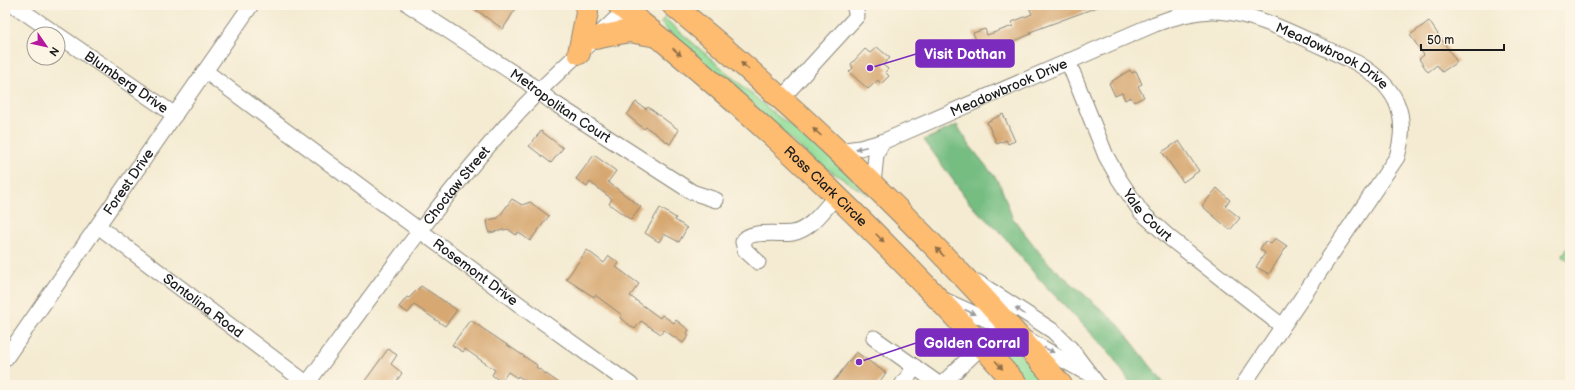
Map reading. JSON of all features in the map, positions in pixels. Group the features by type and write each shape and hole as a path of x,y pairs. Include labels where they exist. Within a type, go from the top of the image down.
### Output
{"highway":[{"path":"579,53 587,13 586,5"},
{"path":"673,5 781,99 873,184 955,267 1061,385"},
{"path":"698,5 702,29"},
{"name":"Ross Clark Circle","path":"624,7 736,103 837,195 935,295 1017,385"},
{"path":"595,38 629,31 658,36"}],"street":[{"name":"Blumberg Drive","path":"14,5 44,26"},
{"name":"Forest Drive","path":"6,355 175,116 251,5"},
{"name":"Metropolitan Court","path":"409,5 527,82 551,101 692,192 716,200"},
{"path":"781,99 857,16 854,5"},
{"name":"Choctaw Street","path":"307,385 420,232 489,144 624,7"},
{"name":"Meadowbrook Drive","path":"838,151 860,148 882,142 1154,24 1178,16 1203,12 1227,12 1254,18 1357,63 1370,71 1389,87 1399,111 1402,134 1397,157 1243,385"},
{"name":"Blumberg Drive","path":"66,41 175,116"},
{"name":"Yale Court","path":"1068,61 1106,156 1122,185 1141,212 1171,239 1282,326"},
{"name":"Rosemont Drive","path":"205,71 420,232 631,385"},
{"path":"873,184 876,155 882,142"},
{"path":"758,262 744,247 743,242 747,236 752,234 779,234 799,231 813,221 837,195"},
{"name":"Santolina Road","path":"98,226 307,385"},
{"path":"955,267 1053,331 1070,348 1093,380"},
{"path":"935,295 1014,332 1052,352 1093,380"},
{"path":"874,338 941,385 982,346"},
{"path":"902,385 915,367"}],"green space":[{"path":"664,18 776,115 819,146 869,194 868,195 816,162 667,30 661,23"},
{"path":"957,125 970,146 999,182 1012,217 1046,261 1119,325 1165,385 1132,385 1109,352 1040,280 1001,233 971,205 924,140"},
{"path":"1570,244 1570,261 1562,256"},
{"path":"993,335 1010,342 1048,385 1030,385 989,340"}],"building":[{"path":"469,5 518,5 503,29"},
{"path":"1028,5 1100,6 1030,32 1031,34 998,48 999,50 969,58 965,44 976,40 973,33 985,29 987,35 1013,26 1012,22 1032,14"},
{"path":"1429,21 1457,62 1442,72 1437,65 1428,72 1419,59 1424,55 1410,35"},
{"path":"877,47 890,58 883,65 888,69 885,72 889,76 881,84 878,80 868,89 849,72 853,68 851,64 865,49 870,53"},
{"path":"1130,70 1132,73 1136,71 1142,84 1138,86 1144,97 1134,102 1131,97 1125,100 1122,93 1115,96 1109,83"},
{"path":"636,102 646,109 648,107 679,130 670,144 646,127 644,129 627,115"},
{"path":"1003,114 1015,141 1008,144 1006,140 997,144 987,122"},
{"path":"541,131 563,148 551,163 529,146"},
{"path":"1179,141 1199,171 1183,182 1162,152"},
{"path":"594,155 616,171 608,182 641,207 631,220 609,204 612,199 590,182 587,187 576,179"},
{"path":"1217,188 1230,200 1225,206 1240,218 1230,230 1202,206"},
{"path":"512,199 522,205 530,202 549,216 530,241 518,232 516,235 508,229 489,233 487,220 498,218"},
{"path":"660,208 676,218 675,220 687,228 679,242 664,234 659,242 645,233"},
{"path":"1275,238 1287,246 1269,274 1256,267 1265,253 1260,249 1265,241 1271,244"},
{"path":"587,250 604,263 609,256 619,263 616,267 639,284 630,296 660,318 662,315 674,323 676,320 689,330 687,333 689,335 683,343 664,330 661,334 641,321 635,329 620,318 622,315 595,295 594,297 566,279"},
{"path":"421,286 457,310 445,326 414,305 408,313 399,307 407,297 409,298"},
{"path":"470,320 537,365 536,367 562,385 532,385 518,376 517,378 508,372 501,382 492,375 495,370 465,349 463,352 452,345"},
{"path":"388,349 397,355 391,364 402,373 394,385 362,385"},
{"path":"856,352 886,373 877,385 831,385"}],"place":[{"name":"Visit Dothan","path":"870,68"},
{"name":"Golden Corral","path":"859,362"}]}
